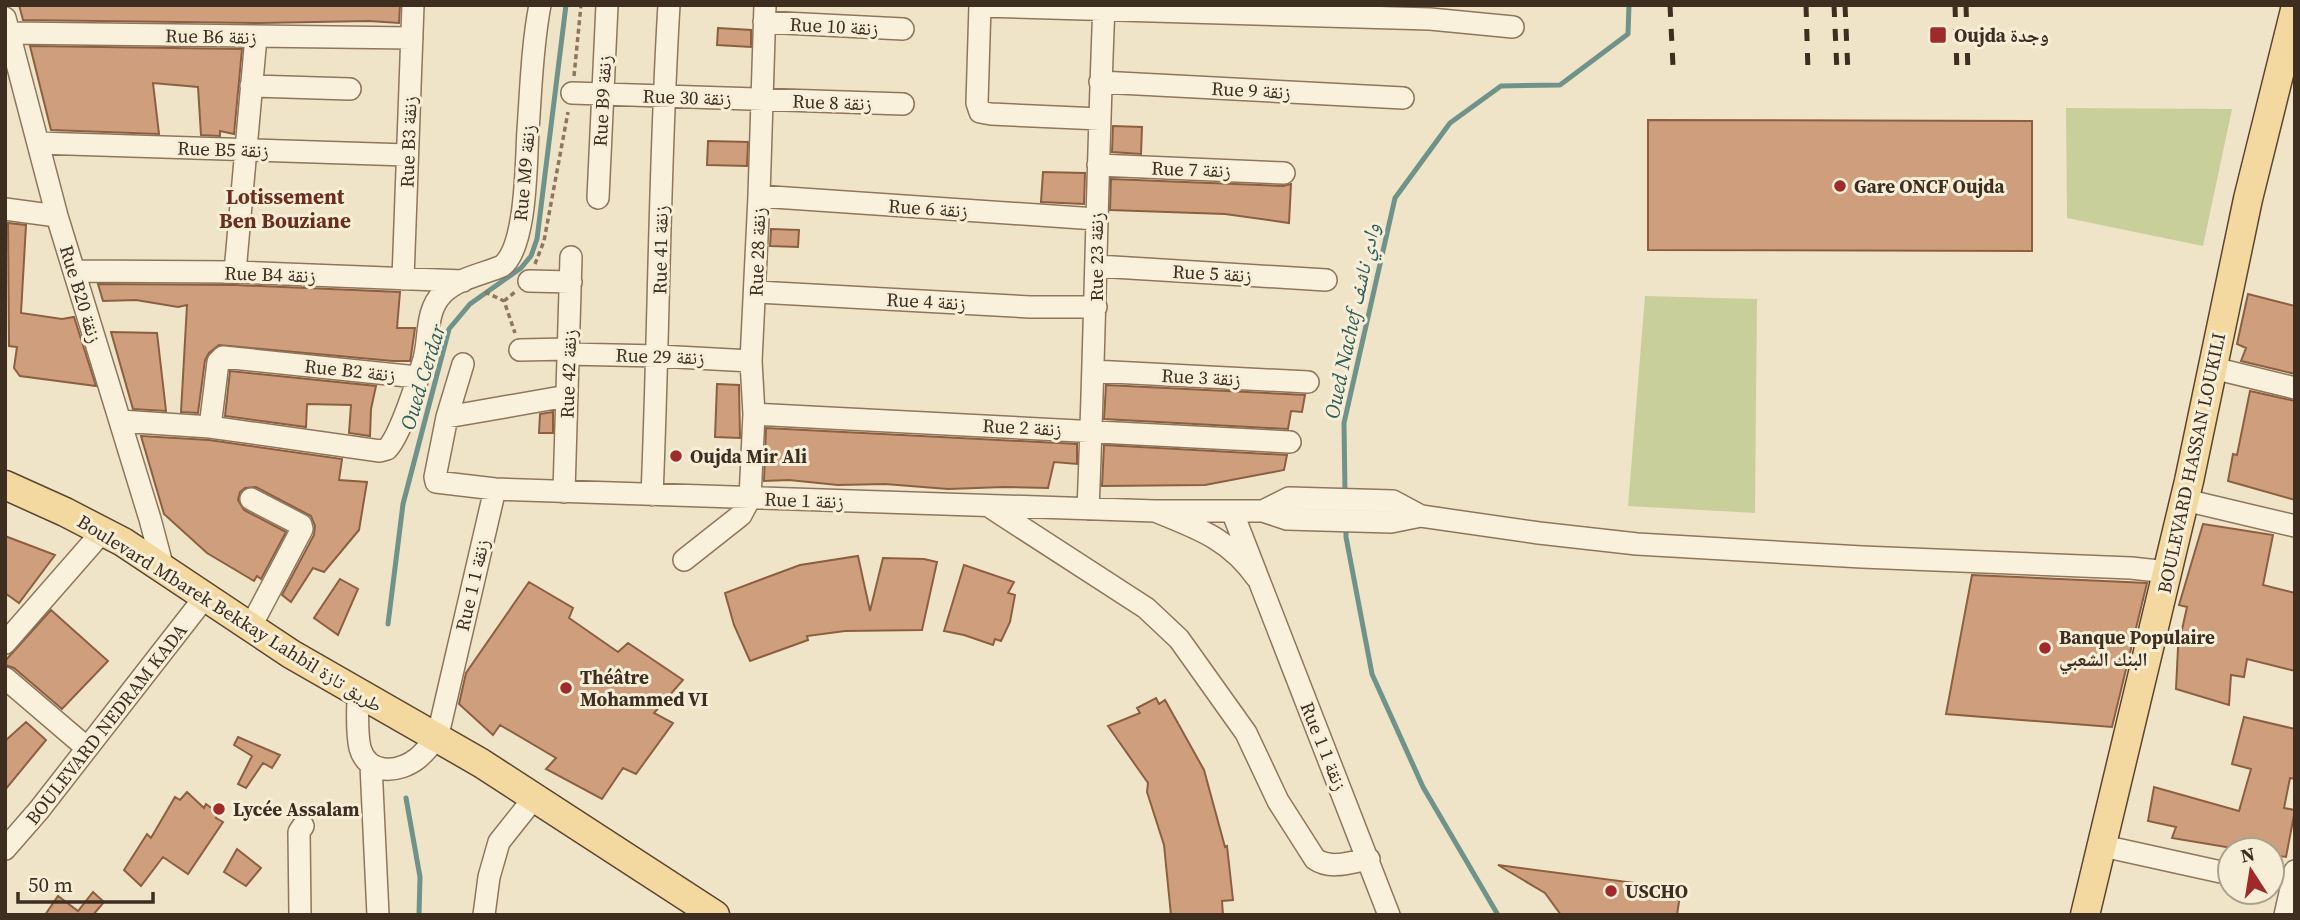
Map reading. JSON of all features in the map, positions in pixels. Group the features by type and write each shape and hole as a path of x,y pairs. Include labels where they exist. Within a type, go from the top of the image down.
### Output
{"main road":[{"name":"BOULEVARD HASSAN LOUKILI","path":"2085,915 2185,500 2248,199 2295,10"},
{"name":"Boulevard Mbarek Bekkay Lahbil طريق تازة","path":"5,485 103,531 291,654 481,763 715,915"}],"street":[{"name":"Rue B3 زنقة","path":"403,279 413,5"},
{"name":"Rue M9 زنقة","path":"417,377 424,358 432,309 445,291 508,261 518,236 524,202 540,5"},
{"name":"Rue B9 زنقة","path":"598,198 607,5"},
{"name":"Rue 41 زنقة","path":"652,495 669,5"},
{"path":"1100,119 982,113 978,110 980,6 1104,7 1430,19 1513,26"},
{"name":"Rue 23 زنقة","path":"1088,509 1104,7"},
{"name":"Rue 10 زنقة","path":"764,14 903,29"},
{"name":"Rue 28 زنقة","path":"750,498 754,414 751,361 760,196 764,14"},
{"name":"Rue B6 زنقة","path":"7,26 256,37 412,38"},
{"name":"Rue B20 زنقة","path":"7,26 57,216 163,568"},
{"path":"235,272 256,37"},
{"name":"Rue 9 زنقة","path":"1100,82 1403,98"},
{"path":"251,86 350,89"},
{"name":"Rue 30 زنقة","path":"572,93 664,94 761,100"},
{"name":"Rue 8 زنقة","path":"761,100 903,104"},
{"name":"Rue B5 زنقة","path":"38,143 407,155"},
{"name":"Rue 7 زنقة","path":"1098,165 1284,173"},
{"name":"Rue 6 زنقة","path":"760,196 1096,219"},
{"path":"5,209 57,216"},
{"name":"Rue 42 زنقة","path":"564,492 571,257"},
{"name":"Rue 5 زنقة","path":"1097,266 1326,280"},
{"name":"Rue B4 زنقة","path":"75,271 235,272 465,281"},
{"path":"529,281 571,282"},
{"name":"Rue 4 زنقة","path":"756,292 1030,307 1096,307"},
{"name":"Rue 29 زنقة","path":"520,350 751,361"},
{"name":"Rue B2 زنقة","path":"120,421 210,427 380,451 387,449 396,438 417,377 223,357 218,362 210,427"},
{"path":"463,364 447,417 436,482 495,489"},
{"path":"2213,368 2295,388"},
{"name":"Rue 3 زنقة","path":"1094,371 1308,382"},
{"path":"447,417 567,396"},
{"name":"Rue 2 زنقة","path":"754,414 1290,442"},
{"name":"Rue زنقة 1","path":"495,489 1113,510"},
{"name":"Rue 1 زنقة 1","path":"426,732 495,489"},
{"path":"684,559 741,515 750,498"},
{"path":"250,499 302,527 251,626"},
{"path":"2185,500 2295,526"},
{"path":"989,506 1146,608 1179,639 1246,733 1278,801 1315,859 1324,865 1369,859"},
{"path":"1155,511 1288,509 1392,512 1637,544 2168,572"},
{"name":"Rue 1 زنقة 1","path":"1113,510 1155,511 1211,535 1240,556 1257,578"},
{"name":"Rue 1 زنقة 1","path":"1232,511 1390,915"},
{"path":"5,643 103,531"},
{"name":"BOULEVARD NEDRAM KADA","path":"5,849 39,810 205,597"},
{"path":"5,678 87,748"},
{"path":"358,693 358,734 361,750 371,765 378,915"},
{"path":"371,765 390,770 417,759 426,732"},
{"path":"484,915 489,877 499,842 534,797"},
{"path":"300,915 299,832 303,826"},
{"path":"2103,846 2216,871"},
{"path":"2285,915 2288,882"}],"path":[{"path":"544,241 572,93 581,5"},
{"path":"491,295 504,301 520,350"}],"green space":[{"path":"2066,108 2232,109 2203,246 2067,218"},
{"path":"1645,296 1757,299 1755,513 1628,506"}],"building":[{"path":"19,5 400,5 399,23 260,23 23,20"},
{"path":"718,28 751,30 751,47 717,45"},
{"path":"30,46 242,49 234,134 220,131 220,136 201,135 198,87 153,83 159,134 51,130"},
{"name":"Gare ONCF Oujda","path":"1648,120 2032,121 2032,251 1648,250"},
{"path":"1113,126 1142,127 1141,154 1112,152"},
{"path":"708,141 748,142 747,166 707,165"},
{"path":"1043,172 1085,173 1084,204 1041,202"},
{"path":"1111,179 1283,186 1291,184 1289,223 1225,214 1110,210"},
{"path":"8,223 26,225 21,313 62,319 74,317 96,386 20,376 14,368 17,347 9,346"},
{"path":"771,229 799,230 798,247 770,246"},
{"path":"98,284 235,285 400,292 397,328 415,328 410,361 219,345 205,360 198,413 181,412 187,305 178,307 136,300 103,301"},
{"path":"2248,294 2295,306 2295,374 2241,361 2246,348 2237,344"},
{"path":"111,332 157,333 166,411 133,409"},
{"path":"230,371 376,386 371,409 370,436 349,433 351,405 307,404 306,427 225,416"},
{"path":"717,384 739,385 740,438 715,437"},
{"path":"1106,385 1305,395 1302,412 1291,411 1288,429 1104,419"},
{"path":"2250,391 2295,401 2295,500 2228,481 2233,454 2237,455"},
{"path":"553,412 553,433 539,433 540,414"},
{"path":"766,428 1077,444 1077,464 1054,462 1048,488 948,489 885,484 838,485 789,480 764,481"},
{"path":"141,436 209,440 342,459 339,480 367,482 359,530 324,572 313,568 291,602 282,595 314,535 315,526 311,516 256,487 245,488 240,492 238,500 244,510 286,532 261,579 257,576 254,581 207,553 164,514"},
{"path":"1104,445 1287,455 1284,470 1205,485 1102,486"},
{"path":"2203,524 2273,535 2263,585 2295,593 2295,671 2247,659 2244,677 2231,675 2229,705 2176,689 2178,648 2187,607 2179,605"},
{"path":"5,536 55,555 19,603 5,593"},
{"path":"858,556 870,611 883,558 937,562 922,630 845,631 807,636 808,640 750,661 734,625 725,593 800,565"},
{"path":"964,565 1014,582 1008,593 1015,595 1010,622 1001,641 995,639 993,645 944,631"},
{"name":"Banque Populaire البنك الشعبي","path":"1972,575 2147,583 2112,727 1946,714"},
{"path":"340,579 358,589 338,635 314,618"},
{"name":"Théâtre Mohammed VI","path":"529,582 573,608 569,618 618,652 628,643 683,680 654,713 673,723 636,774 623,768 602,799 546,769 556,758 500,725 493,735 459,704 466,673"},
{"path":"51,610 108,661 62,709 14,668 5,665 5,661"},
{"path":"1156,698 1159,704 1165,700 1204,770 1225,847 1227,846 1233,900 1222,901 1223,915 1171,915 1164,845 1147,792 1148,783 1108,726 1140,713 1137,708"},
{"path":"2244,717 2295,729 2295,779 2290,778 2284,808 2295,810 2286,857 2286,836 2216,836 2216,845 2172,838 2176,827 2148,821 2154,787 2239,811 2251,769 2232,764"},
{"path":"26,722 46,740 5,790 5,741"},
{"path":"238,737 280,755 272,768 263,763 246,788 238,784 252,756 234,745"},
{"path":"187,792 204,808 206,804 218,813 216,818 223,822 188,874 163,857 141,886 124,870 147,834 151,838 175,797 180,800"},
{"path":"237,849 261,868 246,886 224,872"},
{"name":"USCHO","path":"1498,865 1681,889 1677,915 1561,915 1545,893"},
{"path":"93,892 104,902 93,915 45,915 58,896 78,911"}],"waterway":[{"name":"Oued Cerdar","path":"388,624 403,504 449,329 470,304 521,268 531,256 537,239 566,5"},
{"name":"Oued Nachef وادي ناشف","path":"1345,494 1344,423 1395,198 1450,123 1501,86 1560,85 1628,34 1629,5"},
{"name":"Oued Nachef وادي ناشف","path":"1346,525 1372,674 1423,787 1498,915"},
{"name":"Oued Cerdar","path":"406,798 420,877 419,915"}],"railway":[{"path":"1670,5 1673,66"},
{"path":"1806,5 1808,72"},
{"path":"1834,5 1837,72"},
{"path":"1845,5 1848,73"},
{"path":"1955,5 1957,74"},
{"path":"1966,5 1968,74"}],"place":[{"name":"Oujda وجدة","path":"1938,35"},
{"name":"Gare ONCF Oujda","path":"1840,186"},
{"name":"Oujda Mir Ali","path":"676,456"},
{"name":"Banque Populaire البنك الشعبي","path":"2045,648"},
{"name":"Théâtre Mohammed VI","path":"566,688"},
{"name":"Lycée Assalam","path":"219,809"},
{"name":"USCHO","path":"1611,891"}],"district":[{"name":"Lotissement Ben Bouziane","path":"285,209"}]}
